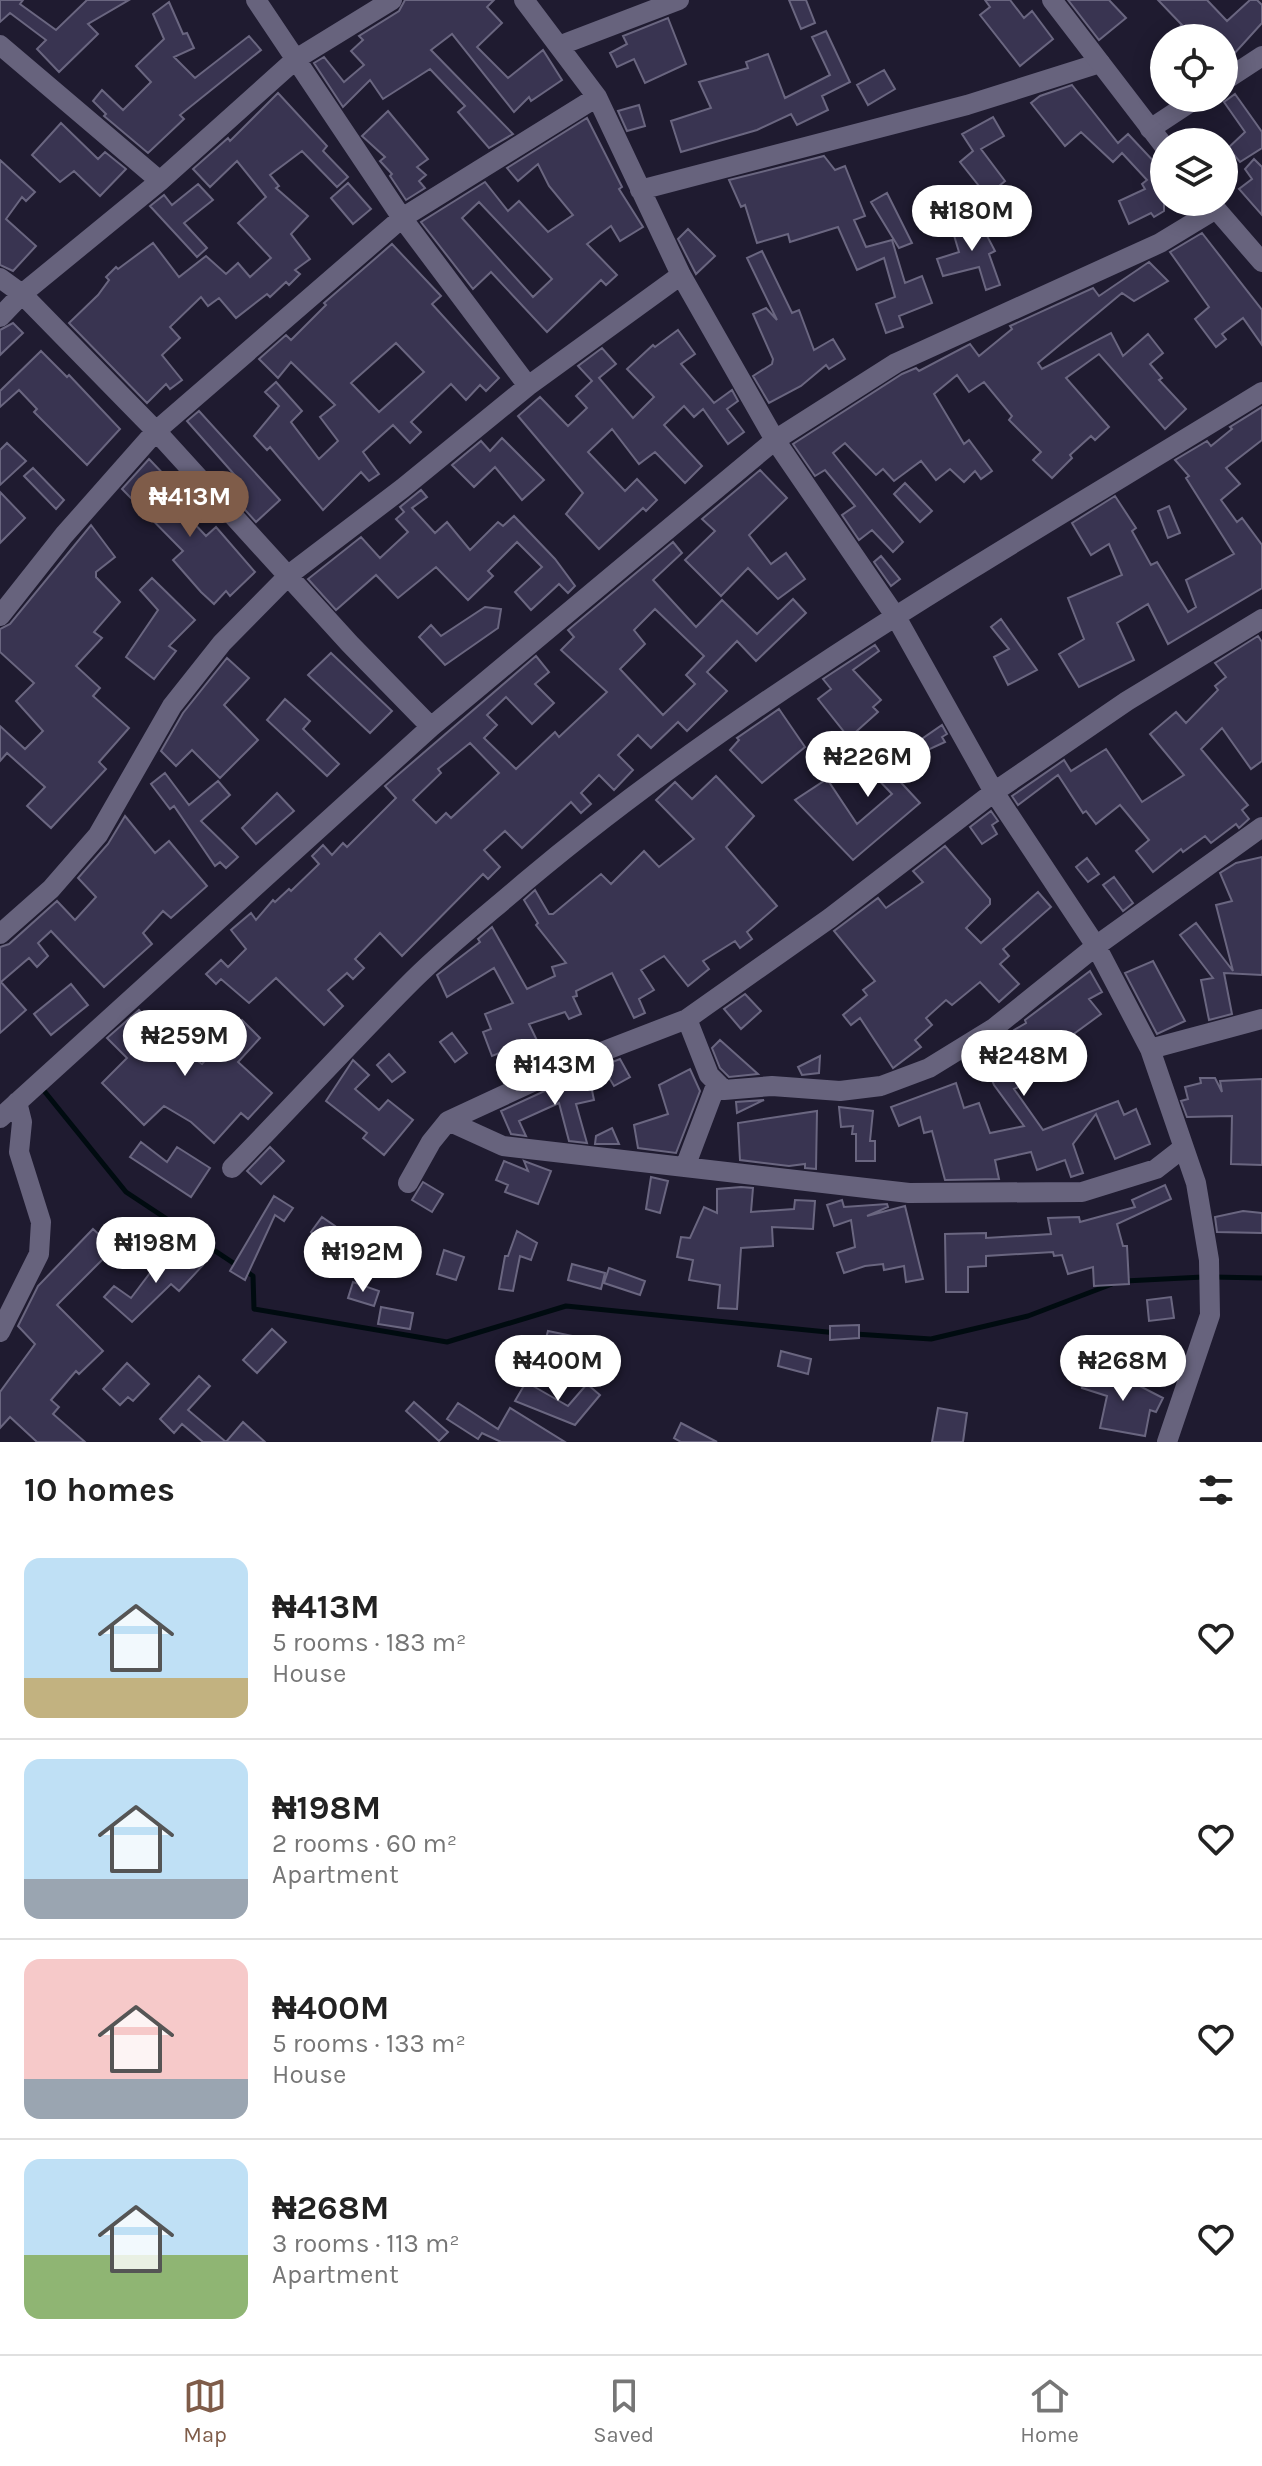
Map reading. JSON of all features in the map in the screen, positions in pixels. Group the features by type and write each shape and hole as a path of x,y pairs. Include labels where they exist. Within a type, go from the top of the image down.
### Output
{"street":[{"path":"256,0 402,218 528,386"},
{"path":"0,317 22,294 160,181 296,59 392,0"},
{"path":"524,0 561,45 597,97 681,275 775,440 896,617 994,792 1096,946 1150,1049 1196,1183 1209,1260 1210,1315 1167,1442"},
{"path":"561,45 679,0"},
{"path":"1052,0 1150,129"},
{"path":"1,47 160,181"},
{"path":"1238,72 1262,56"},
{"path":"640,190 967,105 1100,63"},
{"path":"0,616 64,535 156,431 402,218 597,97"},
{"path":"1152,128 1176,112"},
{"path":"0,1118 431,727 775,440 896,363 1160,243 1199,216"},
{"path":"1222,216 1262,262"},
{"path":"0,934 51,889 98,835 172,706 222,643 290,574 403,488 528,386 681,275"},
{"path":"0,278 22,294 156,431 290,574 350,644 431,727"},
{"path":"232,1168 414,978 528,880 690,756 896,617 1262,392"},
{"path":"408,1183 431,1142 448,1121 578,1061 687,1019 830,918 994,792 1127,701 1262,619"},
{"path":"687,1019 716,1085 724,1090 772,1086 840,1091 881,1086 929,1068 994,1028 1096,946 1262,827"},
{"path":"1150,1049 1262,1019"},
{"path":"685,1167 716,1085"},
{"path":"0,1332 39,1254 41,1222 19,1152 22,1122 17,1102"},
{"path":"448,1121 503,1146 909,1193 1082,1192 1156,1169 1183,1148"}],"building":[{"path":"0,0 23,0 20,4 56,30 87,0 129,0 88,24 98,34 59,72 37,49 46,40 10,13 0,22"},
{"path":"405,0 494,0 487,7 502,23 477,47 508,78 543,50 562,80 531,101 529,97 514,112 452,34 431,50 513,134 489,148 458,112 465,106 430,69 383,99 370,80 343,107 314,63 324,57 344,82 364,65 351,51 363,40 359,36 399,11"},
{"path":"789,0 806,0 815,23 801,29"},
{"path":"985,0 1010,0 1024,18 1032,11 1053,39 1020,66 980,15 990,7"},
{"path":"1068,0 1109,0 1126,18 1099,40"},
{"path":"1158,0 1207,0 1227,21 1250,0 1257,0 1262,5 1262,23 1238,50 1238,24 1181,24"},
{"path":"169,2 183,34 187,33 194,48 174,57 195,78 249,36 261,50 180,115 184,119 148,153 104,116 106,114 93,101 102,90 123,110 151,82 136,66 164,39 153,14"},
{"path":"668,18 686,64 645,83 634,59 617,67 610,53 627,44 623,36"},
{"path":"826,31 850,82 822,96 828,110 797,125 791,114 757,130 681,152 671,121 711,108 699,82 748,68 746,62 768,54 785,98 830,75 812,37"},
{"path":"884,70 895,89 868,105 857,85"},
{"path":"1072,85 1118,143 1128,134 1150,157 1150,214 1129,224 1119,201 1145,189 1142,184 1147,180 1122,153 1113,162 1081,132 1065,146 1031,103 1040,96"},
{"path":"278,93 327,146 323,151 348,177 337,187 302,151 270,175 279,186 276,188 308,216 291,234 310,259 295,270 300,274 289,285 286,282 270,297 267,294 236,318 219,298 208,306 201,297 170,327 180,338 162,355 182,380 170,389 166,384 147,403 69,323 98,295 109,280 106,277 116,267 118,269 153,243 179,277 206,256 226,274 238,263 250,277 271,258 238,223 266,197 237,161 210,187 193,169 228,138 230,141"},
{"path":"1238,98 1262,132 1262,148 1240,162 1238,139 1245,132 1231,112 1238,112"},
{"path":"639,105 645,126 627,131 618,111"},
{"path":"388,111 428,159 417,167 426,175 419,181 425,188 406,200 390,176 392,174 380,161 385,157 362,136"},
{"path":"993,117 1004,136 981,149 1005,181 987,196 960,162 973,151 962,134"},
{"path":"587,118 622,187 619,189 643,227 620,241 611,226 587,244 617,275 606,285 601,280 547,332 491,272 473,289 421,222 485,182 508,211 519,201 548,232 573,215 549,186 538,164 518,181 507,168","holes":["479,202 552,279 533,297 462,218"]},
{"path":"61,123 98,159 105,152 126,169 100,196 74,171 60,182 32,155"},
{"path":"824,156 835,170 845,166 865,216 854,220 866,247 892,240 905,283 922,276 932,303 899,316 903,327 886,333 876,304 895,297 884,258 857,270 838,227 790,242 788,234 757,243 745,205 741,207 729,180"},
{"path":"1254,159 1262,167 1262,215 1239,189 1252,179 1245,169"},
{"path":"0,160 35,192 26,201 22,197 6,219 36,246 13,271 0,265"},
{"path":"348,183 371,209 353,224 331,198"},
{"path":"198,184 213,200 184,223 207,248 197,257 150,206 164,195 172,205"},
{"path":"887,193 912,243 899,248 871,202"},
{"path":"975,213 995,251 989,254 1000,285 986,290 979,267 943,276 937,259 959,252 953,232 967,228 963,219"},
{"path":"688,229 715,256 696,274 678,239"},
{"path":"1202,233 1262,310 1262,345 1243,318 1222,334 1226,339 1216,347 1195,319 1209,307 1170,252"},
{"path":"392,244 441,296 432,304 499,378 486,391 480,385 466,400 451,384 411,422 421,432 410,443 393,425 363,452 379,474 369,481 361,472 323,510 270,447 267,450 254,436 279,406 265,392 276,382 302,411 291,422 319,459 338,441 320,417 335,405 291,362 278,378 259,359 286,335 291,340 326,305 324,303","holes":["396,343 424,372 379,412 351,383"]},
{"path":"762,251 792,313 799,310 814,350 833,339 845,359 829,369 826,365 801,386 769,403 753,376 772,364 773,359 753,314 766,308 777,320 747,258"},
{"path":"1149,262 1168,281 1134,301 1122,293 1038,363 1042,369 1111,333 1123,356 1148,334 1163,353 1150,364 1162,378 1159,380 1186,409 1165,429 1099,354 1066,378 1109,427 1095,440 1091,436 1070,455 1072,458 1052,478 1033,460 1041,452 1009,420 1012,416 984,382 969,392 957,375 934,394 964,444 969,440 992,471 981,479 975,471 964,482 950,469 936,480 921,461 894,481 883,469 876,475 845,443 833,453 903,542 893,552 872,530 859,540 842,515 855,506 825,470 815,476 793,444 902,374 916,368 919,371 970,344 979,356 1012,329 1010,326 1093,288 1099,296"},
{"path":"13,323 23,333 0,355 0,330"},
{"path":"678,330 695,354 681,364 714,403 732,390 738,401 727,409 744,432 728,444 703,409 694,417 684,406 664,425 702,466 685,483 655,452 639,464 612,429 588,452 625,491 637,479 657,500 646,511 643,508 599,549 566,514 583,493 518,416 540,397 568,426 587,408 576,396 592,381 578,366 602,348 616,364 599,378 633,418 654,397 627,369 653,345 655,347"},
{"path":"41,351 67,377 69,375 120,429 87,465 34,412 37,409 19,390 0,407 0,391"},
{"path":"1262,407 1262,440 1226,468 1240,484 1221,500 1237,522 1242,518 1262,545 1262,588 1168,644 1148,604 1117,623 1134,660 1079,687 1059,654 1084,639 1068,598 1122,575 1109,544 1091,555 1072,523 1115,496 1136,528 1132,531 1151,565 1157,562 1188,612 1196,607 1186,580 1234,554 1186,478 1189,476 1175,460 1207,441 1211,446 1232,429 1230,427"},
{"path":"199,411 280,500 256,522 229,492 240,481 187,421"},
{"path":"502,438 544,480 522,500 495,467 474,487 452,465 481,441 490,451"},
{"path":"7,443 26,461 0,485 0,450"},
{"path":"149,459 173,484 158,498 186,526 192,521 206,536 216,527 255,572 230,596 226,591 214,604 201,592 173,560 183,551 122,489"},
{"path":"33,468 64,500 56,509 24,476"},
{"path":"760,470 787,498 749,535 771,564 786,553 805,579 778,599 748,568 721,596 685,560 715,531 702,519"},
{"path":"905,483 932,511 920,522 894,494"},
{"path":"421,490 427,497 412,508 435,533 447,522 470,550 498,522 503,526 514,516 555,559 575,586 568,593 559,584 531,610 515,592 542,567 517,542 488,571 493,576 468,600 436,567 398,598 376,575 336,610 308,579 361,537 380,558 408,532 396,519 404,512 400,507"},
{"path":"0,492 25,518 0,543"},
{"path":"1169,506 1180,533 1168,538 1158,511"},
{"path":"91,525 115,557 96,572 96,577 120,602 94,632 102,638 76,666 100,688 93,696 129,728 99,762 106,769 51,828 27,806 45,787 7,753 0,761 0,726 25,749 43,731 16,701 34,683 0,652 0,629 10,624"},
{"path":"673,542 682,553 653,580 696,627 722,600 757,634 793,599 806,613 756,661 737,641 707,672 727,691 687,731 678,722 651,748 638,735 618,755 633,770 614,790 599,775 581,793 591,804 581,813 571,802 522,848 505,831 484,850 500,867 488,879 483,874 402,956 380,933 355,959 364,968 353,979 347,973 328,990 343,1006 324,1025 276,978 249,1003 221,979 216,984 206,974 221,960 228,967 246,949 231,930 251,913 256,920 273,900 275,902 289,889 291,891 319,864 312,856 323,845 332,855 343,843 347,847 396,798 385,786 536,656 549,672 535,684 554,703 532,724 506,697 487,715 497,725 484,738 516,769 555,732 559,737 607,692 561,650 574,637 568,630","holes":["655,609 704,656 686,675 695,684 663,715 620,669 645,644 634,630","470,743 499,773 451,818 446,813 436,823 413,800 441,773 438,769"]},
{"path":"881,556 900,579 891,586 874,562"},
{"path":"152,578 195,620 169,646 176,651 154,679 126,657 158,610 140,590"},
{"path":"485,607 501,609 498,628 445,665 419,637 431,625 441,636"},
{"path":"1001,619 1037,670 1008,685 994,657 1009,649 991,627"},
{"path":"1258,636 1262,642 1262,761 1251,769 1222,728 1201,749 1248,805 1242,810 1249,819 1239,828 1236,824 1211,843 1205,836 1183,852 1181,849 1153,872 1136,851 1149,840 1120,805 1096,824 1086,811 1083,813 1058,775 1018,805 1012,796 1064,760 1071,771 1106,749 1142,802 1184,775 1150,734 1176,712 1186,723 1218,690 1215,686 1226,677 1215,663"},
{"path":"875,645 879,651 853,670 881,700 873,707 878,712 849,738 818,699 831,689 823,679"},
{"path":"331,653 392,711 370,733 308,675"},
{"path":"227,658 249,678 224,705 258,740 220,778 192,750 176,766 161,751 183,713"},
{"path":"285,699 310,721 303,729 339,764 327,776 267,720"},
{"path":"779,709 805,747 762,783 730,750 739,740 737,738"},
{"path":"942,725 947,734 942,737 945,742 923,752 894,775 920,803 853,860 795,800 827,779 857,824 892,794 871,772 863,781 853,771 890,739 897,746 881,762 884,765"},
{"path":"165,773 189,805 218,781 230,795 201,821 238,857 226,868 220,862 215,866 174,806 170,809 151,784"},
{"path":"716,776 754,816 726,847 777,906 747,932 752,939 740,948 735,941 703,961 709,969 688,986 664,956 641,970 654,990 639,999 645,1013 634,1018 612,973 576,991 577,996 573,997 581,1014 569,1019 565,1012 529,1024 547,1061 533,1067 522,1044 492,1056 483,1032 491,1029 485,1014 513,1003 494,968 447,997 437,975 480,942 478,939 492,927 527,989 555,976 552,967 566,963 536,925 538,923 524,900 535,890 549,914 553,914 601,874 611,884 644,851 659,867 694,839 656,800 675,782 692,799"},
{"path":"277,793 294,811 256,844 242,828"},
{"path":"991,811 998,821 992,825 997,834 982,844 970,827"},
{"path":"125,816 155,853 169,841 207,886 171,918 163,911 143,933 152,944 104,987 51,931 38,943 48,956 37,967 29,958 1,982 26,1010 0,1033 0,947 9,944 57,901 75,920 96,897 78,878 108,844"},
{"path":"945,846 990,899 990,904 966,928 981,943 1038,892 1051,907 1003,949 1009,956 1000,964 1019,984 999,1002 980,982 952,1005 946,1000 926,1018 932,1025 915,1040 921,1047 893,1068 860,1018 851,1025 843,1015 867,995 863,990 875,981 834,931 878,898 886,908 923,882 913,871"},
{"path":"1262,857 1262,975 1224,973 1232,1014 1209,1020 1201,980 1213,978 1180,935 1196,923 1233,971 1216,905 1232,901 1220,873 1236,863"},
{"path":"1087,858 1099,874 1088,882 1076,867"},
{"path":"1114,877 1133,903 1123,911 1103,885"},
{"path":"1153,961 1185,1021 1157,1034 1125,973"},
{"path":"1090,971 1102,992 1089,999 1101,1014 1071,1036 1084,1060 1054,1080 1050,1072 1014,1089 1043,1130 1118,1101 1124,1115 1136,1109 1150,1144 1115,1159 1096,1114 1073,1144 1083,1173 1071,1177 1065,1160 1037,1170 1031,1152 995,1160 999,1179 945,1180 932,1131 924,1133 920,1117 899,1126 891,1107 956,1083 964,1108 979,1103 990,1133 1024,1126 994,1085 980,1052 1017,1035 1014,1030 1026,1023 1025,1020"},
{"path":"71,984 88,1005 51,1035 34,1014"},
{"path":"745,994 761,1011 741,1029 724,1009"},
{"path":"139,1010 169,1041 202,1064 242,1020 260,1038 238,1062 272,1093 248,1119 241,1113 214,1143 191,1122 164,1106 144,1125 102,1083 127,1058 107,1038"},
{"path":"452,1033 467,1053 455,1062 440,1042"},
{"path":"720,1040 758,1074 729,1077 720,1068 712,1048"},
{"path":"389,1054 405,1072 392,1082 377,1065"},
{"path":"820,1056 819,1073 802,1075 798,1067"},
{"path":"620,1059 630,1077 614,1086 602,1066"},
{"path":"353,1060 369,1075 355,1089 379,1110 388,1100 413,1120 384,1155 363,1138 367,1133 326,1101"},
{"path":"690,1069 700,1091 676,1153 638,1148 634,1125 668,1114 659,1085"},
{"path":"588,1071 594,1100 576,1104 587,1143 569,1141 559,1103 519,1121 526,1136 511,1134 501,1111"},
{"path":"1200,1078 1215,1078 1222,1092 1220,1081 1262,1079 1262,1165 1231,1164 1232,1116 1187,1117 1181,1101 1188,1099 1185,1087 1201,1083"},
{"path":"764,1100 737,1113 736,1102"},
{"path":"839,1107 873,1111 870,1141 875,1141 875,1161 856,1161 856,1134 852,1134 853,1126 841,1127"},
{"path":"817,1111 816,1169 805,1168 805,1164 789,1166 740,1160 738,1123"},
{"path":"612,1128 619,1144 595,1144 596,1136"},
{"path":"141,1142 167,1162 177,1147 210,1168 191,1197 130,1157"},
{"path":"270,1147 284,1161 261,1184 247,1171"},
{"path":"504,1161 528,1171 524,1161 551,1171 538,1204 505,1192 508,1185 496,1180"},
{"path":"651,1177 668,1181 660,1213 646,1209"},
{"path":"423,1182 443,1194 432,1212 412,1200"},
{"path":"1165,1185 1171,1199 1117,1224 1123,1246 1127,1246 1129,1284 1094,1286 1093,1267 1068,1274 1062,1255 1054,1256 1053,1252 986,1256 986,1266 968,1267 968,1292 946,1292 945,1234 986,1233 986,1238 1051,1234 1048,1218 1079,1217 1080,1222 1135,1207 1132,1200"},
{"path":"753,1188 751,1212 794,1209 795,1200 815,1201 813,1229 772,1227 773,1246 741,1248 737,1309 718,1308 720,1285 689,1280 693,1260 677,1257 681,1237 690,1238 704,1207 717,1213 717,1189"},
{"path":"274,1196 293,1208 284,1221 275,1215 245,1280 230,1271"},
{"path":"842,1200 844,1207 887,1204 888,1207 867,1216 905,1206 923,1279 906,1282 904,1266 884,1270 883,1264 844,1273 837,1253 855,1247 851,1220 834,1226 827,1205"},
{"path":"1243,1211 1262,1213 1262,1233 1217,1232 1215,1217"},
{"path":"322,1217 335,1226 323,1241 311,1232"},
{"path":"93,1229 114,1248 57,1305 103,1351 79,1374 76,1371 51,1400 59,1407 53,1414 85,1442 37,1442 10,1417 0,1428 0,1392 35,1344 18,1326 38,1286"},
{"path":"517,1231 537,1243 531,1260 520,1256 513,1291 499,1289 505,1256 508,1256"},
{"path":"369,1233 383,1240 373,1258 359,1251"},
{"path":"183,1247 203,1265 179,1291 171,1284 132,1322 104,1297 114,1286 131,1298 153,1269 159,1274"},
{"path":"444,1250 464,1257 456,1280 437,1274"},
{"path":"572,1264 605,1273 601,1289 568,1280"},
{"path":"609,1268 645,1281 640,1295 604,1283"},
{"path":"353,1282 379,1291 374,1306 348,1298"},
{"path":"1171,1297 1174,1318 1149,1321 1147,1300"},
{"path":"381,1307 413,1313 410,1329 378,1324"},
{"path":"859,1325 859,1338 830,1340 830,1326"},
{"path":"272,1329 286,1342 257,1373 243,1360"},
{"path":"548,1331 592,1340 583,1367 541,1356"},
{"path":"513,1340 528,1345 523,1361 508,1356"},
{"path":"781,1351 811,1359 808,1374 778,1366"},
{"path":"127,1363 149,1384 133,1401 128,1397 120,1405 103,1389"},
{"path":"1088,1368 1130,1381 1163,1398 1156,1412 1150,1410 1145,1436 1100,1428 1107,1396 1082,1388"},
{"path":"199,1376 210,1386 188,1410 226,1442 203,1442 182,1424 174,1433 160,1419"},
{"path":"526,1382 568,1406 587,1384 600,1395 575,1425 515,1401"},
{"path":"414,1402 448,1432 439,1441 406,1411"},
{"path":"458,1403 498,1429 510,1408 565,1442 501,1442 482,1433 478,1439 447,1419"},
{"path":"938,1408 967,1413 963,1442 932,1442"},
{"path":"243,1422 265,1442 226,1442"},
{"path":"681,1423 717,1442 681,1442 674,1438"}],"waterway":[{"path":"45,1092 126,1192 253,1276 254,1309 447,1342 566,1306 837,1333"},
{"path":"1125,1281 1203,1277"},
{"path":"1213,1277 1262,1278"},
{"path":"855,1334 931,1339 1028,1316 1112,1284"}]}
